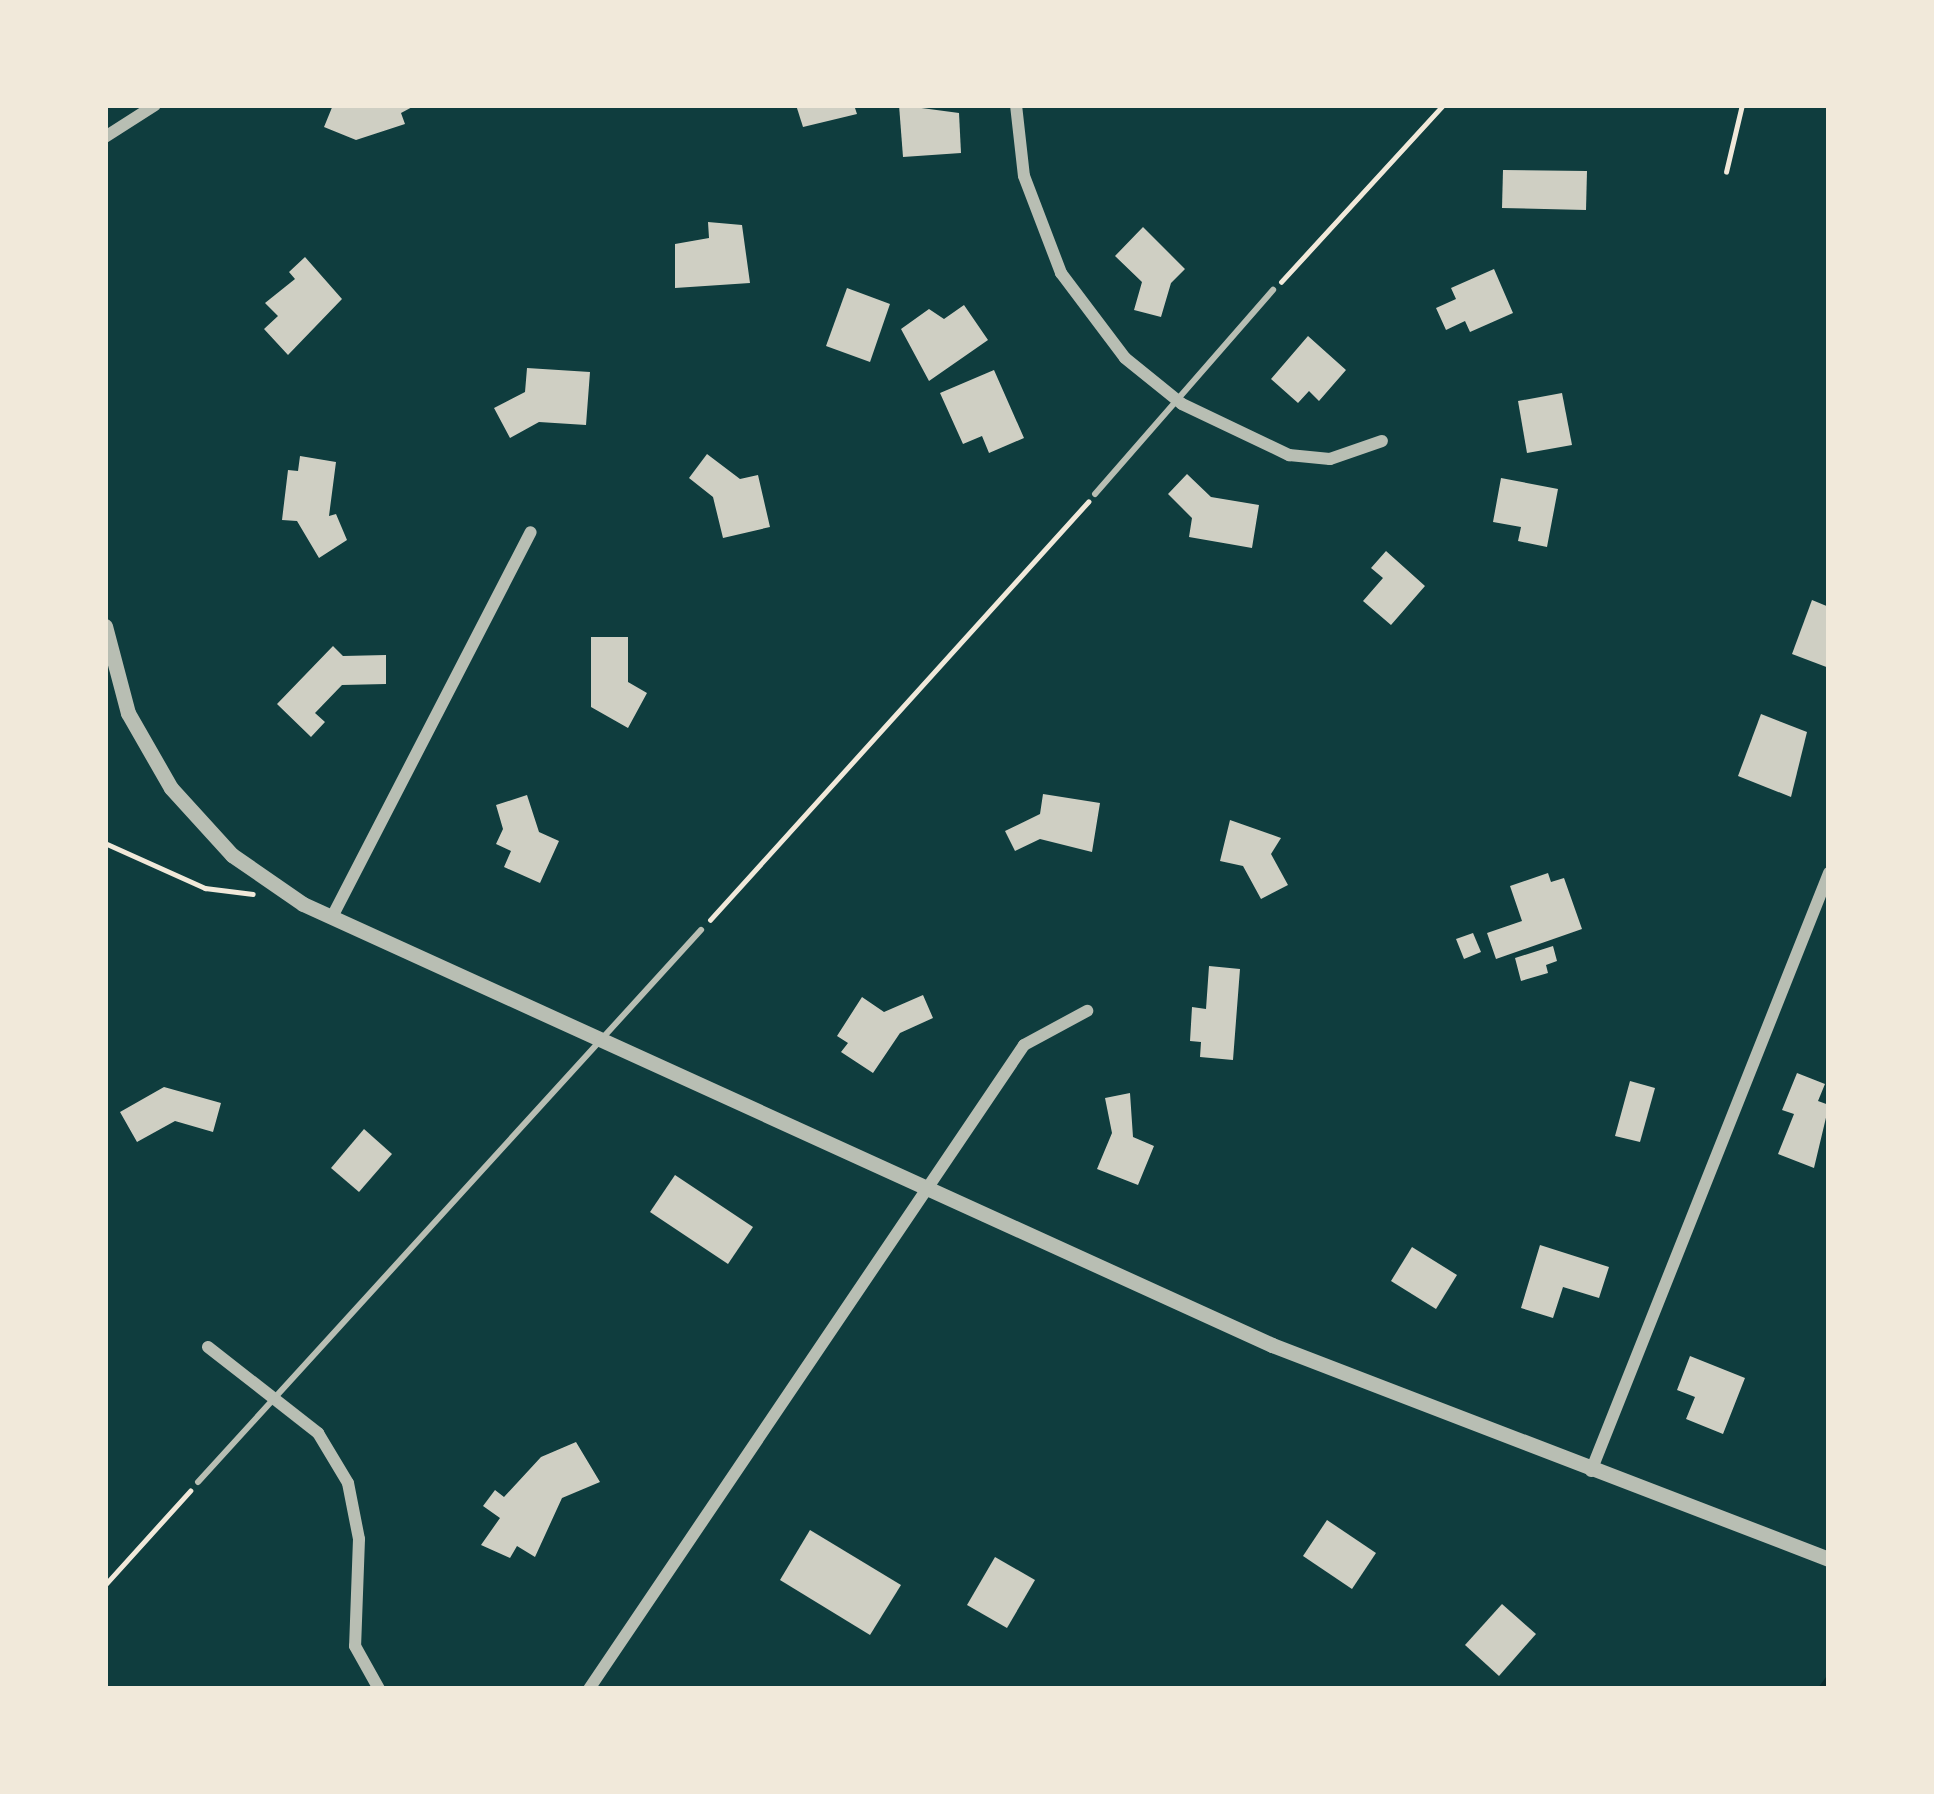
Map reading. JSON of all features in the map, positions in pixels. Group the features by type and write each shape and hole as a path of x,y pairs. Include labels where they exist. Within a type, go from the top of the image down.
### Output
{"street":[{"path":"105,137 155,105"},
{"path":"1016,105 1024,176 1061,273 1125,358 1177,400 1289,455 1330,459 1382,441"},
{"path":"332,917 531,532"},
{"path":"105,626 128,713 171,788 232,854 276,887 332,917 1272,1345 1591,1472 1829,1559"},
{"path":"1591,1472 1829,873"},
{"path":"589,1689 1024,1045 1087,1011"},
{"path":"208,1347 274,1394 318,1433 348,1484 359,1538 355,1646 379,1689"}],"lane":[{"path":"1095,494 1273,290"},
{"path":"198,1482 701,930"}],"path":[{"path":"1273,290 1443,105"},
{"path":"1726,172 1742,105"},
{"path":"701,930 1095,494"},
{"path":"105,843 205,887 248,895 276,887"},
{"path":"105,1586 198,1482"}],"building":[{"path":"333,105 416,105 401,113 405,124 356,140 324,127"},
{"path":"796,105 854,105 857,114 803,127"},
{"path":"899,105 959,113 961,153 903,157"},
{"path":"1503,170 1587,171 1586,210 1502,208"},
{"path":"708,222 742,225 750,283 675,288 675,244 709,238"},
{"path":"1143,227 1185,269 1171,283 1161,317 1134,310 1142,282 1115,256"},
{"path":"305,257 342,299 288,355 264,329 278,316 265,303 295,279 289,272"},
{"path":"1494,269 1513,313 1470,332 1465,321 1446,330 1436,308 1456,299 1451,288"},
{"path":"847,288 890,304 870,362 826,346"},
{"path":"964,305 988,340 929,381 901,329 929,309 944,319"},
{"path":"1308,336 1346,370 1319,401 1309,391 1298,403 1271,379"},
{"path":"527,368 590,372 586,425 539,422 510,438 494,408 525,392"},
{"path":"994,370 1024,438 989,453 982,436 963,444 940,393"},
{"path":"1562,393 1572,445 1527,453 1518,401"},
{"path":"707,454 740,479 758,475 770,527 723,538 713,497 689,478"},
{"path":"300,456 336,462 329,516 336,514 347,540 319,558 297,521 282,520 288,470 298,471"},
{"path":"1187,474 1211,497 1259,505 1252,548 1189,537 1192,518 1168,494"},
{"path":"1501,478 1558,489 1547,547 1518,541 1521,527 1493,522"},
{"path":"1386,551 1425,586 1391,625 1363,601 1383,578 1371,568"},
{"path":"1812,600 1829,607 1829,668 1792,654"},
{"path":"591,637 628,637 628,682 647,693 628,728 591,707"},
{"path":"333,646 343,656 386,655 386,684 342,685 315,713 325,722 311,737 277,704"},
{"path":"1761,714 1807,732 1791,797 1738,776"},
{"path":"1043,794 1100,803 1092,852 1040,839 1015,851 1005,831 1040,814"},
{"path":"527,795 539,832 559,841 540,883 504,867 511,851 496,844 503,829 496,805"},
{"path":"1230,820 1281,838 1271,854 1288,885 1261,899 1243,866 1220,861"},
{"path":"1548,873 1551,882 1564,878 1582,929 1496,959 1487,933 1522,921 1510,886"},
{"path":"1473,933 1481,952 1464,959 1456,939"},
{"path":"1553,946 1557,961 1546,965 1548,973 1521,981 1515,958"},
{"path":"1209,966 1240,969 1233,1060 1200,1057 1201,1042 1190,1041 1192,1007 1206,1009"},
{"path":"923,995 933,1018 900,1033 873,1073 841,1052 848,1043 837,1036 862,997 884,1012"},
{"path":"1797,1073 1825,1084 1818,1101 1829,1105 1814,1168 1778,1154 1794,1114 1782,1110"},
{"path":"1630,1081 1655,1088 1640,1142 1615,1136"},
{"path":"164,1087 221,1103 213,1132 175,1121 137,1142 120,1112"},
{"path":"1130,1093 1133,1137 1154,1146 1138,1185 1097,1169 1112,1133 1105,1098"},
{"path":"364,1129 392,1154 359,1192 331,1168"},
{"path":"675,1175 753,1227 728,1264 650,1212"},
{"path":"1540,1245 1609,1267 1599,1298 1563,1287 1553,1318 1521,1308"},
{"path":"1412,1247 1457,1275 1436,1309 1391,1281"},
{"path":"1690,1356 1745,1378 1723,1434 1686,1419 1695,1397 1677,1390"},
{"path":"576,1442 600,1482 562,1498 535,1557 517,1546 510,1558 481,1545 500,1518 483,1506 495,1490 504,1497 541,1457"},
{"path":"1327,1520 1376,1553 1352,1589 1303,1556"},
{"path":"810,1530 901,1585 870,1635 780,1580"},
{"path":"995,1557 1035,1580 1007,1628 967,1605"},
{"path":"1502,1604 1536,1634 1499,1676 1465,1645"}],"waterway":[{"path":"1821,1689 1829,1678"}]}
